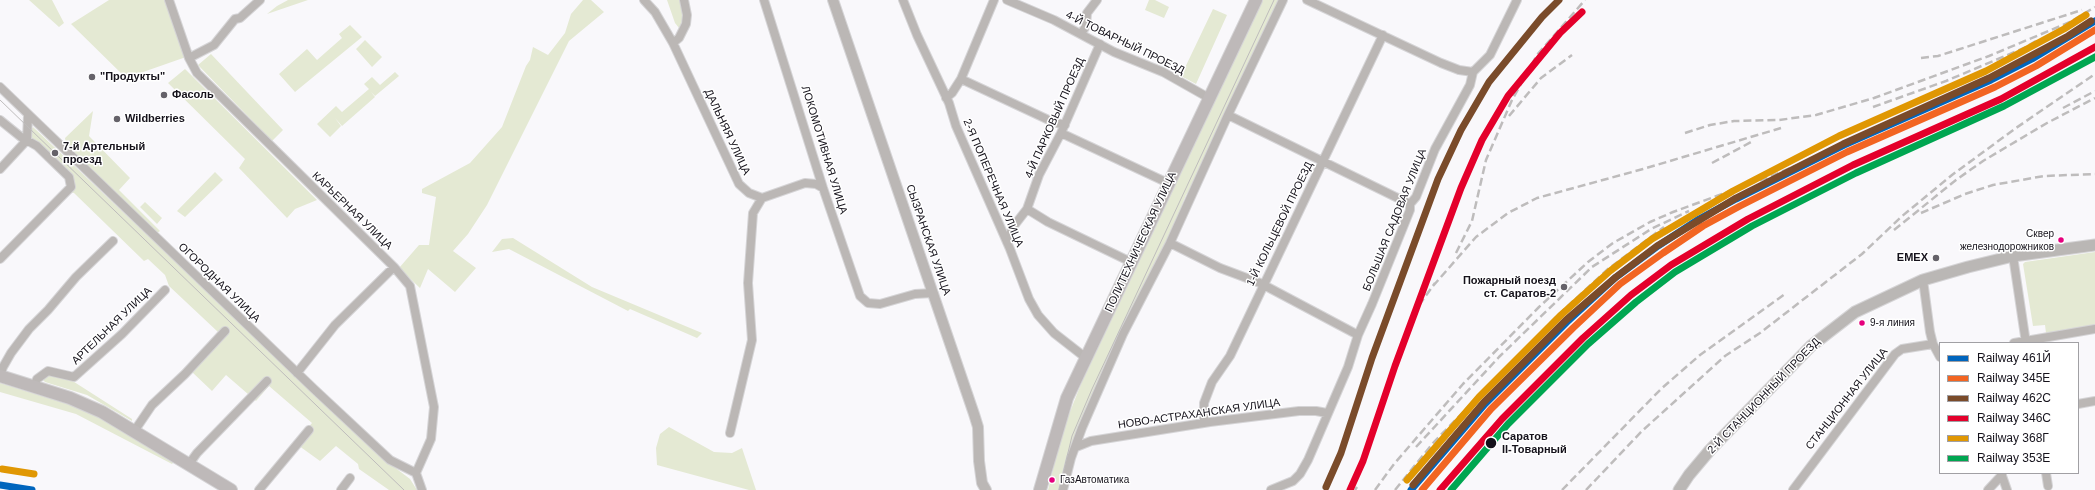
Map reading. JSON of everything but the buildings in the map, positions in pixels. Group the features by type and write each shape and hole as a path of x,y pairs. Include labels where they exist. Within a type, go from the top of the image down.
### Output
{"main road":[{"name":"ПОЛИТЕХНИЧЕСКАЯ УЛИЦА","path":"1040,490 1067,398 1256,0"},
{"name":"2-Й СТАНЦИОННЫЙ ПРОЕЗД","path":"1680,490 1689,475 1710,450 1811,346 1855,312 1923,280 2013,256 2095,245"},
{"path":"0,376 86,404 135,430 231,490"}],"street":[{"name":"КАРЬЕРНАЯ УЛИЦА","path":"169,0 189,58 196,72 404,277 413,294 434,407 431,439 416,473"},
{"path":"189,58 214,45 235,19 240,18 260,0"},
{"name":"ДАЛЬНЯЯ УЛИЦА","path":"644,0 655,12 673,43 739,184 749,194 762,198"},
{"path":"673,43 679,38 686,24 687,14 684,0"},
{"name":"ЛОКОМОТИВНАЯ УЛИЦА","path":"764,0 823,188 855,286 860,296 868,303 880,304 915,294 933,293"},
{"name":"СЫЗРАНСКАЯ УЛИЦА","path":"833,0 976,420 982,483 986,490"},
{"name":"2-Я ПОПЕРЕЧНАЯ УЛИЦА","path":"904,0 917,35 946,98 956,126 1029,299 1038,315 1054,333 1086,358"},
{"path":"946,98 952,93 961,79 994,0"},
{"name":"4-Й ТОВАРНЫЙ ПРОЕЗД","path":"1007,0 1081,34 1114,52 1162,72 1209,98"},
{"path":"1081,34 1086,26 1087,13 1097,0"},
{"path":"1063,490 1071,458 1082,428 1123,334 1170,243 1228,115 1283,0"},
{"path":"1307,0 1459,70 1473,72"},
{"name":"БОЛЬШАЯ САДОВАЯ УЛИЦА","path":"1271,490 1293,481 1300,474 1308,460 1348,367 1358,335 1410,210 1410,204 1416,197 1435,148 1470,85 1473,72 1490,55 1517,0"},
{"name":"1-Й КОЛЬЦЕВОЙ ПРОЕЗД","path":"1204,422 1204,403 1212,382 1230,356 1254,302 1264,286 1383,35"},
{"name":"4-Й ПАРКОВЫЙ ПРОЕЗД","path":"1006,242 1013,227 1027,209 1039,175 1063,129 1100,44"},
{"path":"961,79 1053,122 1063,129 1168,183"},
{"name":"ОГОРОДНАЯ УЛИЦА","path":"0,87 297,373 390,460 416,473"},
{"path":"0,169 27,140 28,115"},
{"path":"1228,115 1410,204"},
{"path":"0,120 37,146 69,176 71,187 0,259"},
{"path":"730,434 752,340 748,283 753,213 762,198 805,183 816,184 823,188"},
{"path":"1027,209 1048,222 1131,262"},
{"path":"0,376 3,367 29,329 48,310 76,277 113,241"},
{"path":"1170,243 1220,268 1235,272 1264,286 1358,335"},
{"path":"2013,256 2026,342 2095,329"},
{"path":"297,373 335,325 394,267"},
{"path":"1923,280 1933,344 1939,354"},
{"name":"АРТЕЛЬНАЯ УЛИЦА","path":"34,387 37,379 48,371 74,377 122,334 165,290"},
{"path":"135,430 152,405 185,374 225,330"},
{"name":"СТАНЦИОННАЯ УЛИЦА","path":"1793,490 1895,354 1902,349 1933,344"},
{"path":"189,464 197,453 267,381"},
{"path":"2079,404 2095,401"},
{"name":"НОВО-АСТРАХАНСКАЯ УЛИЦА","path":"1076,447 1091,441 1204,422 1299,411 1316,410 1327,413"},
{"path":"259,490 309,430"},
{"path":"416,473 422,490"},
{"path":"1988,490 2002,474"},
{"path":"2002,474 2007,490"},
{"path":"2046,474 2048,486"},
{"path":"341,490 350,478"}],"green space":[{"path":"29,0 52,0 64,23 59,27"},
{"path":"109,0 166,0 186,57 126,78 71,24"},
{"path":"288,0 308,0 267,14 277,6"},
{"path":"583,0 591,0 604,12 569,41 487,205 468,234 453,251 476,268 455,292 428,269 420,288 399,268 419,245 429,245 436,197 422,193 422,189 470,163 502,127 526,66 530,60 533,47 548,55 565,33 571,14"},
{"path":"667,0 681,0 684,15 682,26 679,28 675,23"},
{"path":"1149,0 1155,0 1169,7 1164,18 1145,10"},
{"path":"1263,0 1282,0 1194,183 1186,195 1168,241 1132,311 1061,490 1048,490 1062,432 1081,384"},
{"path":"1213,9 1227,15 1196,84 1181,76"},
{"path":"350,25 362,37 295,92 279,74 307,49 317,60 342,38 339,34"},
{"path":"365,40 382,57 372,67 356,49"},
{"path":"211,54 283,130 272,141 198,65"},
{"path":"185,69 317,200 295,209 287,218 239,168 245,159 168,83"},
{"path":"395,72 399,76 375,96 371,92 375,97 342,126 335,118 341,126 330,137 317,124 336,106 342,112 369,89 364,84 372,77 380,85"},
{"path":"93,111 89,136 130,178 119,190 160,231 157,233 66,144 65,138"},
{"path":"33,127 389,463 410,479 417,490 389,490 359,469 358,464 336,446 320,461 295,443 312,423 269,386 256,401 226,375 212,391 192,372 218,332 169,286 165,275 148,259 144,261 74,193 69,192 72,185 32,139 30,132"},
{"path":"215,172 223,180 185,217 177,211"},
{"path":"145,202 162,218 157,224 140,207"},
{"path":"513,238 592,287 702,333 697,338 630,309 628,311 509,249 492,252 502,239"},
{"name":"Сквер железнодорожников","path":"2095,252 2095,325 2046,333 2045,325 2033,326 2023,264 2025,262"},
{"path":"46,375 68,378 132,419 132,421 87,395 45,382 43,380"},
{"path":"0,383 77,407 100,417 174,462 172,464 76,414 0,392"},
{"path":"669,427 714,452 732,453 742,448 756,490 749,490 657,465 656,448 660,434"}],"tram line":[{"path":"1059,490 1072,436 1092,389 1274,0"},
{"path":"0,100 404,490"}],"railway":[{"path":"1456,253 1472,221 1486,160 1512,100 1537,55 1585,0"},
{"path":"1685,133 1710,125 1734,121 1779,120 1816,115 1874,98 1989,56 2070,22 2095,7"},
{"path":"1921,58 1938,56 2082,10"},
{"path":"1873,107 1946,81 2024,48 2036,41"},
{"path":"1509,116 1541,78 1572,55"},
{"path":"1586,490 1642,431 1725,356 1760,333 1862,254 1901,217 1952,175 2016,128 2095,74"},
{"path":"2063,108 2095,91"},
{"path":"1894,230 1956,180 1983,161 2047,123 2095,98"},
{"path":"1433,286 1476,237 1508,213 1537,198 1643,169 1781,128"},
{"path":"1712,163 1753,141"},
{"path":"1375,490 1394,464 1463,384 1539,307 1588,262 1613,243 1650,222 1673,212 1774,175 1844,145"},
{"path":"1921,213 1965,194 1993,185 2044,176 2095,174"},
{"path":"1416,447 1499,357 1592,267 1651,229 1689,211"},
{"path":"1395,490 1433,443 1558,315 1608,269 1664,227"},
{"path":"1412,315 1435,283"},
{"path":"1562,490 1661,389 1700,355 1785,294"}],"rail line":[{"name":"462С","path":"1326,487 1341,453 1372,358 1438,179 1461,130 1489,82 1542,17 1559,0"},
{"name":"346С","path":"1350,490 1363,461 1395,366 1461,188 1482,140 1508,96 1560,33 1582,12"},
{"name":"368Г","path":"1407,480 1479,397 1561,315 1610,271 1652,239 1733,191 1839,136 1986,71 2064,29 2086,15"},
{"name":"462С","path":"1413,485 1484,402 1566,320 1616,277 1657,246 1736,198 1843,144 1989,78 2068,36 2091,21"},
{"name":"461Й","path":"1411,490 1485,404 1567,322 1615,278 1658,246 1699,219 1736,199 1844,145 1991,80 2032,59 2095,21"},
{"name":"345Е","path":"1422,490 1491,409 1573,328 1620,284 1663,253 1703,226 1740,206 1847,152 1995,87 2036,66 2095,30"},
{"name":"346С","path":"1440,490 1502,419 1583,338 1631,295 1671,265 1748,219 1853,165 2001,99 2095,47"},
{"name":"353Е","path":"1451,490 1508,424 1588,344 1636,302 1675,272 1752,226 1856,173 2004,106 2095,57"},
{"name":"368Г","path":"2,469 34,474"},
{"name":"461Й","path":"0,485 32,490"}],"place":[{"name":"\"Продукты\"","path":"92,77"},
{"name":"Фасоль","path":"164,95"},
{"name":"Wildberries","path":"117,119"},
{"name":"7-й Артельный проезд","path":"55,153"},
{"name":"Сквер железнодорожников","path":"2061,240"},
{"name":"EMEX","path":"1936,258"},
{"name":"Пожарный поезд ст. Саратов-2","path":"1564,287"},
{"name":"9-я линия","path":"1862,323"},
{"name":"Саратов II-Товарный","path":"1491,443"},
{"name":"ГазАвтоматика","path":"1052,480"}]}
